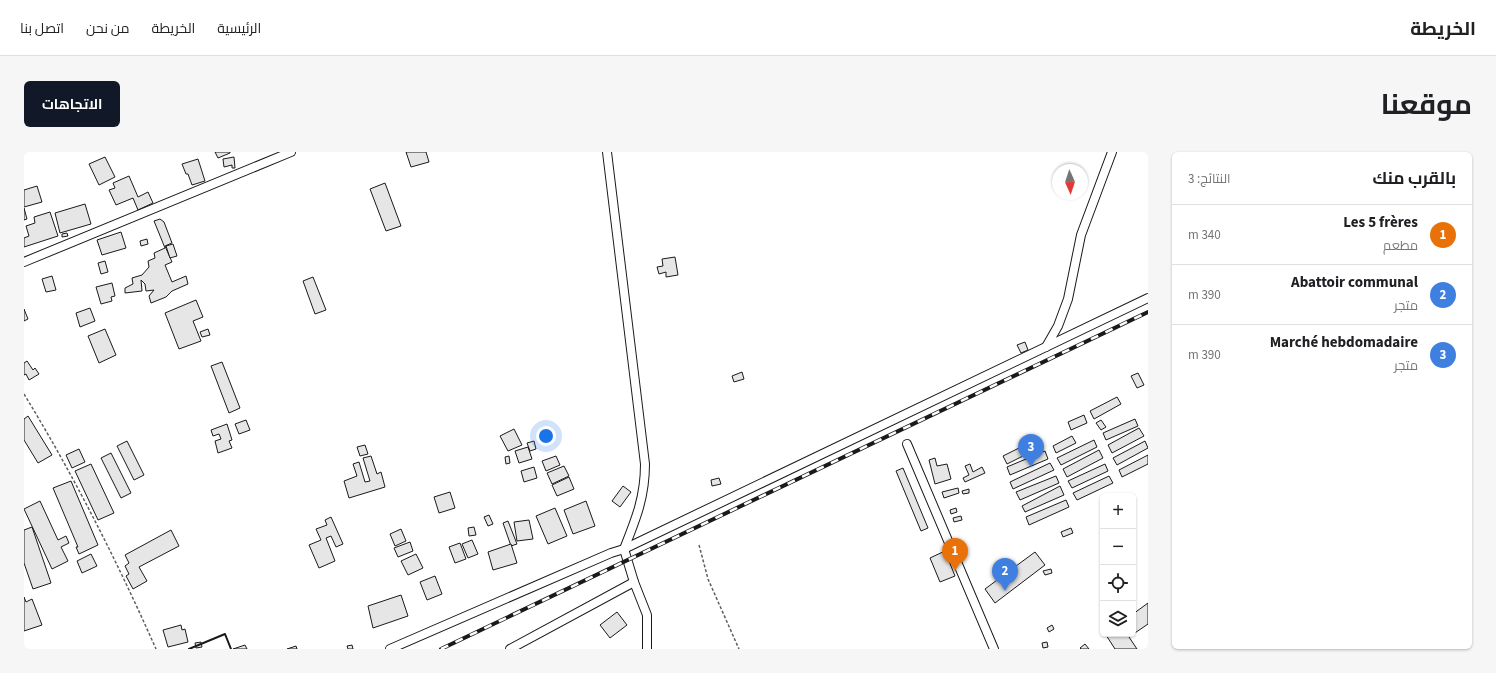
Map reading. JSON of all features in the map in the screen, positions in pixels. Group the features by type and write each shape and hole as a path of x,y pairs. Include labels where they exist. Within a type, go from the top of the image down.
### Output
{"street":[{"path":"24,262 291,152"},
{"path":"607,152 645,464 645,485 640,510 624,549 634,582 647,615 647,649"},
{"path":"1046,347 1058,326 1068,299 1081,236 1112,152"},
{"path":"390,649 611,553 624,549 1148,298"},
{"path":"907,444 994,649"},
{"path":"510,649 634,582"}],"path":[{"path":"24,394 66,464 122,572 156,649"},
{"path":"699,545 708,579 739,649"}],"building":[{"path":"215,152 230,152 230,153 218,158"},
{"path":"406,152 426,152 429,162 411,167"},
{"path":"105,157 115,177 99,185 89,164"},
{"path":"234,157 235,168 232,168 232,165 224,167 223,159"},
{"path":"198,159 205,181 192,185 182,164"},
{"path":"129,176 138,197 148,192 153,203 138,210 133,198 116,205 109,190 115,188 113,183"},
{"path":"385,183 401,226 386,231 370,189"},
{"path":"37,186 42,202 24,207 24,190"},
{"path":"85,204 91,224 60,233 55,213"},
{"path":"24,208 27,219 24,220"},
{"path":"50,212 58,236 24,247 24,238 29,236 26,226 35,223 34,217"},
{"path":"160,219 164,222 172,243 165,246 172,262 165,265 172,282 186,276 188,284 172,291 166,297 151,303 149,296 154,290 146,291 145,284 141,280 142,291 125,293 125,288 133,284 132,278 142,275 149,267 148,261 155,258 154,253 165,248 154,221"},
{"path":"121,232 126,248 102,255 97,240"},
{"path":"67,233 68,236 62,237 62,234"},
{"path":"147,239 148,244 141,246 140,241"},
{"path":"173,244 177,256 170,258 166,246"},
{"path":"675,257 678,275 666,277 666,272 659,274 657,267 663,266 662,259"},
{"path":"105,261 108,272 101,274 98,263"},
{"path":"52,276 56,290 46,292 42,279"},
{"path":"313,277 326,310 315,314 303,281"},
{"path":"112,283 115,296 111,297 112,301 101,304 96,287"},
{"path":"196,300 203,317 193,321 201,341 179,349 165,313"},
{"path":"90,308 95,321 80,327 76,313"},
{"path":"24,309 28,319 24,321"},
{"path":"105,329 116,355 99,363 88,336"},
{"path":"208,329 210,335 202,337 200,332"},
{"path":"1025,342 1028,350 1021,353 1017,345"},
{"path":"27,361 33,370 35,368 39,374 29,380 26,374 24,375 24,363"},
{"path":"222,362 240,408 229,413 211,366"},
{"path":"742,372 744,379 734,382 732,376"},
{"path":"1138,373 1144,385 1137,388 1131,376"},
{"path":"1117,397 1121,404 1094,419 1090,411"},
{"path":"1084,415 1087,423 1071,430 1068,422"},
{"path":"28,416 52,455 38,463 24,440 24,419"},
{"path":"1135,419 1138,426 1106,440 1103,433"},
{"path":"246,420 250,430 239,434 235,424"},
{"path":"1101,420 1106,427 1101,430 1096,423"},
{"path":"227,424 232,440 229,441 232,448 218,453 215,441 221,439 219,434 213,436 211,430"},
{"path":"1139,428 1144,436 1112,453 1108,445"},
{"path":"514,429 522,445 508,451 500,436"},
{"path":"1072,436 1076,443 1056,453 1053,446"},
{"path":"1039,438 1043,446 1007,464 1003,456"},
{"path":"1094,440 1097,447 1061,465 1057,458"},
{"path":"127,441 144,475 134,480 117,446"},
{"path":"534,441 536,449 530,451 527,443"},
{"path":"1145,441 1148,448 1117,465 1113,458"},
{"path":"365,445 368,454 360,456 357,447"},
{"path":"528,447 532,459 519,463 515,451"},
{"path":"79,449 85,462 72,468 66,455"},
{"path":"1099,450 1103,458 1067,477 1063,469"},
{"path":"1045,451 1048,459 1010,475 1007,467"},
{"path":"111,453 131,493 121,498 101,458"},
{"path":"1148,455 1148,464 1122,477 1119,470"},
{"path":"371,456 377,474 381,472 385,487 349,498 344,481 357,476 353,464 359,462 365,482 370,481 363,458"},
{"path":"509,456 510,463 506,464 505,457"},
{"path":"556,456 560,465 546,471 542,461"},
{"path":"935,458 937,466 947,464 951,479 935,484 929,460"},
{"path":"1050,463 1054,470 1013,489 1010,482"},
{"path":"91,464 114,513 98,520 75,471"},
{"path":"970,464 973,472 982,467 985,473 965,482 963,478 969,475 965,466"},
{"path":"1105,464 1108,471 1072,488 1068,481"},
{"path":"564,466 569,476 552,484 547,473"},
{"path":"534,467 537,478 524,482 521,471"},
{"path":"903,468 928,528 921,531 896,471"},
{"path":"1056,476 1059,483 1020,500 1016,492"},
{"path":"1109,476 1113,483 1077,500 1073,493"},
{"path":"569,477 574,489 557,496 552,485"},
{"path":"719,478 721,484 712,486 711,480"},
{"path":"71,481 98,545 79,554 76,547 78,547 53,488"},
{"path":"623,486 631,492 620,507 612,501"},
{"path":"1060,486 1064,495 1025,512 1022,506"},
{"path":"958,488 959,493 944,498 942,492"},
{"path":"969,489 969,493 963,494 962,491"},
{"path":"450,492 455,508 439,513 434,497"},
{"path":"1066,500 1069,507 1029,525 1026,517"},
{"path":"40,501 58,540 66,536 69,543 61,547 68,561 52,569 24,509"},
{"path":"586,501 595,526 573,534 564,510"},
{"path":"555,508 567,536 548,544 536,516"},
{"path":"956,508 957,512 951,514 950,510"},
{"path":"489,515 493,524 488,526 484,517"},
{"path":"961,516 962,520 954,522 953,518"},
{"path":"331,517 343,544 336,547 331,536 326,538 335,561 319,568 309,545 321,540 316,529 327,525 325,520"},
{"path":"529,520 533,539 517,541 514,522"},
{"path":"508,521 517,544 511,546 503,523"},
{"path":"32,527 51,583 33,589 24,563 24,530"},
{"path":"474,527 476,535 469,536 468,528"},
{"path":"1071,528 1073,533 1063,537 1061,532"},
{"path":"401,529 406,541 395,546 390,534"},
{"path":"171,530 179,546 139,567 147,581 133,589 126,576 129,574 125,566 129,563 125,555"},
{"path":"472,540 478,554 468,558 462,544"},
{"path":"410,542 413,551 398,557 394,548"},
{"path":"460,543 466,559 455,563 449,547"},
{"path":"511,544 517,563 493,570 488,552"},
{"path":"945,551 955,576 940,582 930,558"},
{"path":"1035,552 1045,565 995,603 985,589"},
{"path":"91,554 97,566 82,573 77,561"},
{"path":"416,554 423,568 408,575 401,561"},
{"path":"1051,569 1052,573 1045,575 1043,571"},
{"path":"435,576 442,594 427,600 420,582"},
{"path":"401,595 408,616 373,628 368,606"},
{"path":"24,597 26,602 32,599 42,625 24,631"},
{"path":"1148,603 1148,624 1136,632 1136,612"},
{"path":"617,612 627,625 610,638 600,625"},
{"path":"181,625 182,630 185,629 188,642 168,647 163,630"},
{"path":"1052,625 1054,629 1049,632 1047,628"},
{"path":"1107,637 1129,637 1137,649 1115,649"},
{"path":"201,642 202,647 196,648 195,643"},
{"path":"1047,642 1048,647 1043,648 1042,643"},
{"path":"1085,644 1089,649 1080,648"},
{"path":"245,645 247,649 233,649"},
{"path":"352,645 353,649 348,649 347,646"},
{"path":"296,646 297,649 287,649"}],"railway":[{"path":"441,649 1148,312"}],"wall":[{"path":"189,649 225,634 231,649"}],"place":[{"name":"Marché hebdomadaire","path":"1031,467"},
{"name":"Les 5 frères","path":"955,571"},
{"name":"Abattoir communal","path":"1005,591"}]}
